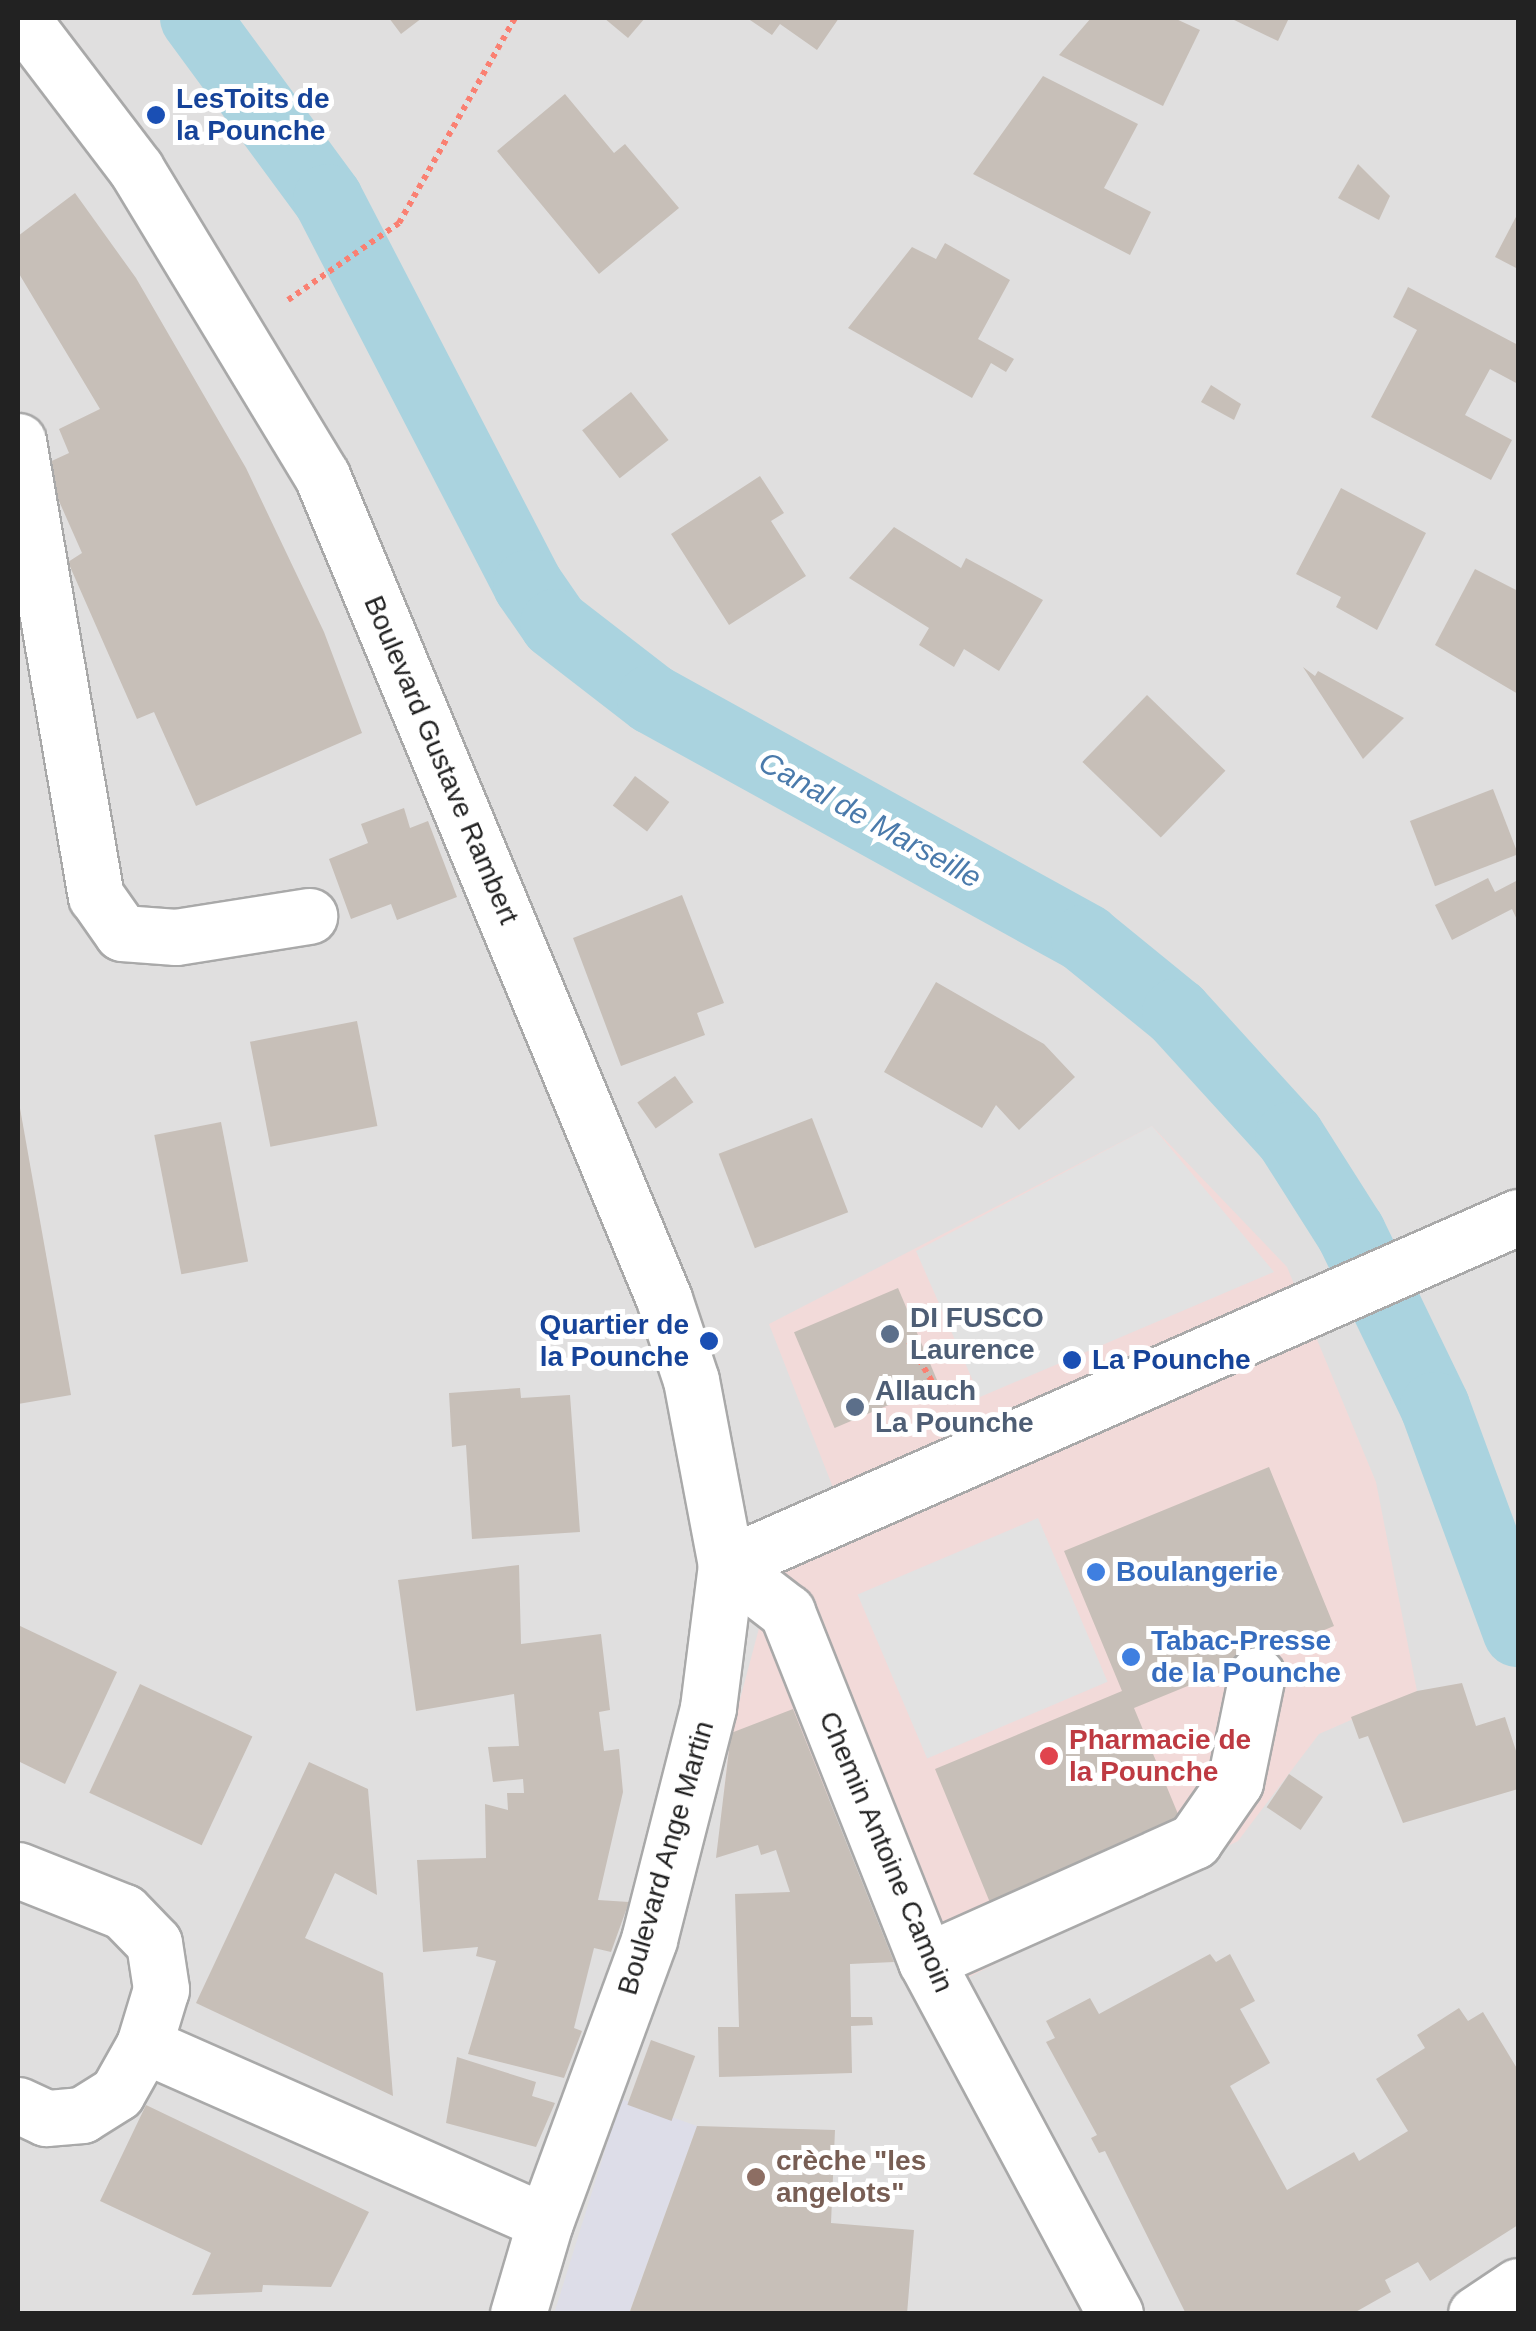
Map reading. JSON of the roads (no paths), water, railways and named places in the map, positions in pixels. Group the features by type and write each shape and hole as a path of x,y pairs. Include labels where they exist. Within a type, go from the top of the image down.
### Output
{"street":[{"name":"Boulevard Gustave Rambert","path":"20,18 136,168 322,476 664,1299 691,1380 726,1566"},
{"path":"18,441 96,896 122,933 176,936 309,916"},
{"path":"726,1566 1518,1217"},
{"name":"Chemin Antoine Camoin","path":"726,1566 787,1612 926,1962 1115,2314"},
{"name":"Boulevard Ange Martin","path":"518,2314 544,2222 650,1940 708,1708 726,1566"},
{"path":"926,1962 1194,1841 1235,1782 1257,1675"},
{"path":"18,1870 124,1912 154,1943 161,1988 144,2045 117,2093 82,2115 46,2118 18,2106"},
{"path":"144,2045 544,2222"},
{"path":"1476,2314 1518,2286"}],"waterway":[{"name":"Canal de Marseille","path":"195,18 328,199 528,585 555,624 652,699 1086,939 1177,1013 1290,1137 1351,1233 1435,1407 1518,1632"}],"place":[{"name":"LesToits de la Pounche","path":"156,115"},
{"name":"DI FUSCO Laurence","path":"890,1334"},
{"name":"Quartier de la Pounche","path":"709,1341"},
{"name":"La Pounche","path":"1072,1360"},
{"name":"Allauch La Pounche","path":"855,1407"},
{"name":"Boulangerie","path":"1096,1572"},
{"name":"Tabac-Presse de la Pounche","path":"1131,1657"},
{"name":"Pharmacie de la Pounche","path":"1049,1756"},
{"name":"crèche \"les angelots\"","path":"756,2177"}]}
